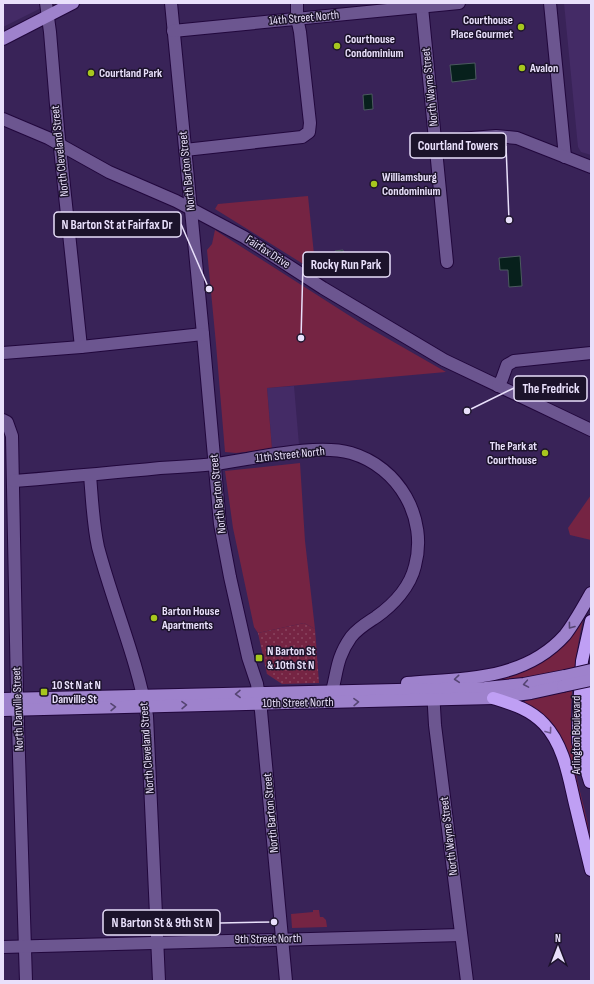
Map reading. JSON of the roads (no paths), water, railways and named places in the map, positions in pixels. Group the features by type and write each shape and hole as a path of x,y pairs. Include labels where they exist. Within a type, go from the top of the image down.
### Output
{"highway":[{"path":"591,621 582,661 578,725 578,742 591,783"},
{"name":"Arlington Boulevard","path":"591,684 588,734 591,783"},
{"path":"493,698 518,706 531,713 544,724 556,741 565,764 591,870"}],"main road":[{"path":"3,39 73,3"},
{"path":"334,695 370,686 483,676 513,669 537,657 558,642 572,625 591,593"},
{"name":"10th Street North","path":"3,700 18,704 334,695 433,695 493,698 531,693 591,670"},
{"name":"10th Street North","path":"433,695 564,681 591,680"},
{"name":"10th Street North","path":"3,710 18,704"}],"street":[{"name":"North Cleveland Street","path":"46,3 81,347"},
{"name":"North Barton Street","path":"171,3 214,464 224,549 248,657 259,698 267,768 286,981"},
{"path":"185,150 302,137 309,132 310,123 300,32 297,18 297,3"},
{"name":"14th Street North","path":"173,31 459,3"},
{"path":"550,3 565,157"},
{"name":"North Wayne Street","path":"422,7 446,262"},
{"name":"Fairfax Drive","path":"3,119 60,144 109,172 191,209 244,237 323,288 444,360 591,430"},
{"path":"435,141 496,136 517,138 539,145 591,167"},
{"path":"3,353 81,347 203,334"},
{"path":"498,386 507,365 514,361 591,353"},
{"name":"North Danville Street","path":"3,420 7,422 12,436 14,481 18,704 26,981"},
{"name":"11th Street North","path":"14,481 214,464 303,451 350,453 368,459 399,484 416,520 418,546 415,566 407,584 391,605 360,627 341,653 334,675 334,695"},
{"name":"North Cleveland Street","path":"90,475 98,545 105,573 128,642 144,701 147,724 159,981"},
{"name":"North Wayne Street","path":"433,695 467,981"},
{"name":"9th Street North","path":"3,947 461,935"}],"place":[{"name":"Courthouse Place Gourmet","path":"521,27"},
{"name":"Courthouse Condominium","path":"337,46"},
{"name":"Avalon","path":"522,68"},
{"name":"Courtland Park","path":"91,73"},
{"name":"Williamsburg Condominium","path":"374,184"},
{"name":"Courtland Towers","path":"509,220"},
{"name":"N Barton St at Fairfax Dr","path":"209,289"},
{"name":"Rocky Run Park","path":"301,338"},
{"name":"The Fredrick","path":"467,411"},
{"name":"The Park at Courthouse","path":"545,453"},
{"name":"Barton House Apartments","path":"154,618"},
{"name":"N Barton St & 10th St N","path":"259,658"},
{"name":"10 St N at N Danville St","path":"44,692"},
{"name":"N Barton St & 9th St N","path":"274,922"}]}
